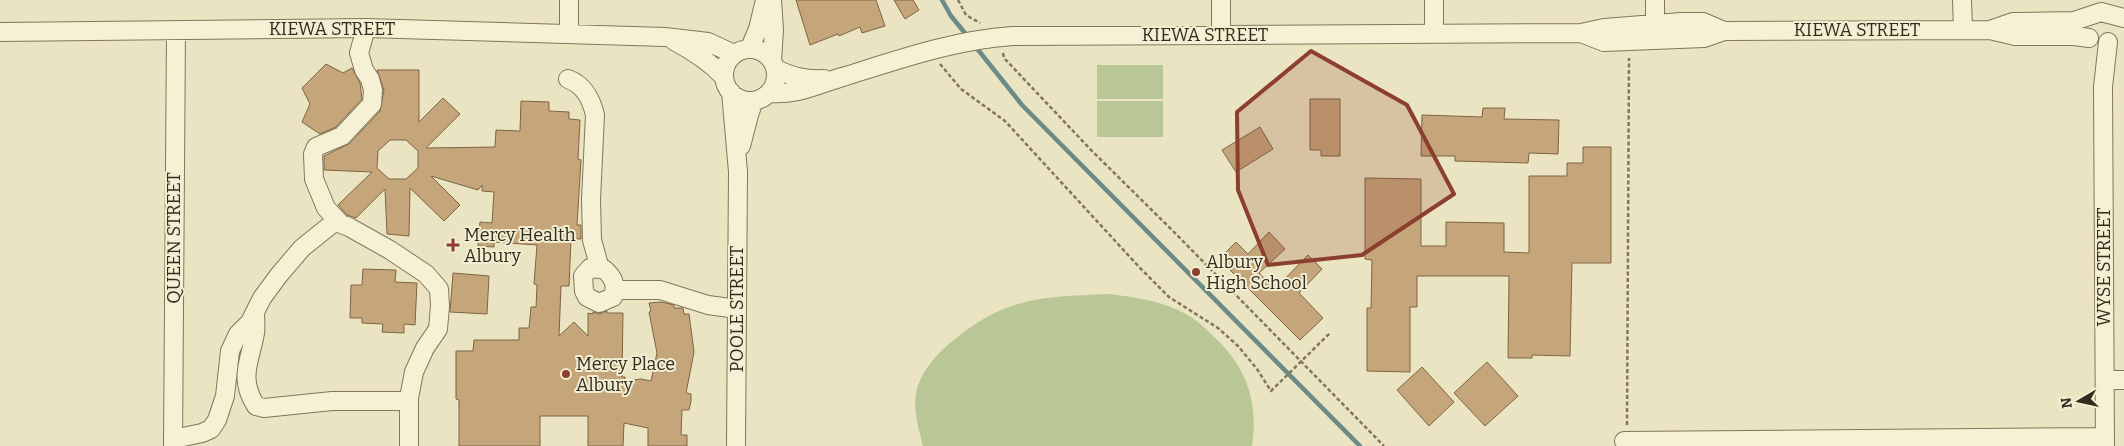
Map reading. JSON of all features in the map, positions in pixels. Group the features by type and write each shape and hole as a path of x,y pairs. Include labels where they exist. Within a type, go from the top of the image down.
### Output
{"street":[{"path":"569,0 569,34"},
{"path":"765,0 758,29 742,51 728,60 727,85 738,98 762,97 774,86 772,0"},
{"path":"1221,0 1221,35"},
{"path":"1434,0 1434,34"},
{"path":"1655,0 1656,32"},
{"path":"1962,0 1962,29"},
{"path":"2101,12 2117,17 2116,34 2106,39 2086,29 2086,24 2092,15 2101,12"},
{"name":"KIEWA STREET","path":"1990,30 2013,22 2074,21 2092,15"},
{"path":"366,28 359,54 371,85 372,104 342,136 316,148 312,154 314,179 326,208 341,224 390,250 419,269 439,289 438,329 425,348 414,372 409,401 409,446"},
{"name":"KIEWA STREET","path":"0,32 366,28 665,37 708,42 742,51"},
{"name":"KIEWA STREET","path":"762,97 800,92 834,79 951,45 983,32 1012,36 1581,33 1604,42 1656,32 1704,38 1724,31 1962,29 1990,30 2015,36 2074,36 2106,39"},
{"name":"QUEEN STREET","path":"173,442 176,30"},
{"name":"KIEWA STREET","path":"665,37 694,51 710,63 727,85"},
{"name":"WYSE STREET","path":"2106,39 2102,87 2106,442"},
{"path":"742,51 766,54 774,65"},
{"name":"KIEWA STREET","path":"774,65 792,77 804,80 834,79"},
{"path":"568,79 582,86 593,104 595,115 591,199 592,240 600,269"},
{"name":"POOLE STREET","path":"727,85 738,172 736,446"},
{"name":"POOLE STREET","path":"738,172 744,132 762,97"},
{"path":"173,442 210,429 217,420 226,396 230,351 238,334 250,322 278,275 302,248 337,220"},
{"path":"590,268 604,269 613,279 615,290 613,297 603,302 594,302 587,297 584,290 583,276 590,268"},
{"path":"615,290 660,290 708,305 737,309"},
{"path":"255,312 255,332 246,368 246,385 256,406 264,408 332,401 409,401"},
{"path":"2105,380 2124,380"},
{"path":"1626,441 2106,442"}],"path":[{"path":"958,0 966,15 983,32"},
{"path":"1002,48 1004,58 1091,150 1384,446"},
{"path":"931,50 961,89 1005,121 1169,297 1218,328 1238,346 1257,369 1271,391 1330,333"},
{"path":"1626,441 1629,56"}],"highlighted area":[{"path":"1311,51 1407,105 1454,194 1362,255 1268,265 1238,190 1237,112"}],"green space":[{"path":"1097,65 1163,65 1163,99 1097,99"},
{"path":"1097,101 1163,101 1163,137 1097,137"},
{"path":"1108,294 1148,300 1186,314 1196,320 1222,345 1241,370 1247,384 1253,413 1252,446 923,446 916,413 916,393 928,366 949,344 987,317 1024,302 1062,296"}],"building":[{"path":"796,0 876,0 885,26 862,33 860,27 810,45"},
{"path":"894,0 913,0 919,10 905,19"},
{"path":"326,64 343,73 352,68 360,83 362,99 336,127 320,134 302,122 310,104 302,88"},
{"path":"377,70 419,70 419,122 443,98 460,114 426,148 495,147 496,130 520,131 521,101 549,102 549,111 569,112 569,119 580,120 578,159 581,160 577,225 581,225 581,239 571,239 569,286 561,286 559,336 574,322 588,336 588,313 599,314 607,311 607,313 623,313 622,377 625,377 625,381 641,379 651,381 657,353 649,303 661,302 674,305 674,308 683,308 684,314 689,314 694,352 686,393 691,394 691,401 689,410 682,410 681,435 687,435 687,446 648,446 648,428 624,423 623,446 588,446 588,416 540,416 540,446 459,446 459,400 456,399 456,351 473,351 474,340 519,340 519,328 529,328 531,307 536,307 537,285 534,284 537,245 494,242 494,247 478,246 480,222 492,223 494,192 482,191 482,185 478,190 431,176 460,205 444,221 410,188 409,236 387,234 385,189 356,218 347,215 338,205 372,172 324,170 324,156 349,144 380,111 384,90","holes":["390,140 406,140 418,151 418,168 406,179 389,179 377,168 378,151"]},
{"path":"1310,99 1340,99 1340,156 1321,156 1321,150 1310,150"},
{"path":"1483,108 1505,108 1504,119 1559,120 1558,154 1529,153 1528,163 1455,161 1455,156 1421,156 1422,115 1482,117"},
{"path":"1260,127 1273,149 1236,172 1222,150"},
{"path":"1583,147 1611,147 1611,263 1572,263 1570,356 1532,355 1532,358 1508,358 1509,276 1417,276 1417,307 1410,307 1410,372 1367,371 1367,308 1371,308 1372,260 1365,259 1365,178 1421,179 1421,246 1446,246 1446,222 1504,223 1504,252 1529,253 1529,176 1567,176 1567,163 1583,163"},
{"path":"1269,232 1285,249 1259,273 1275,289 1308,255 1322,269 1299,293 1323,318 1300,340 1219,259 1236,242 1248,254"},
{"path":"363,269 396,270 395,282 417,283 415,325 404,324 404,333 382,332 383,324 362,323 362,318 350,318 351,285 362,285"},
{"path":"453,273 489,276 487,314 450,312"},
{"path":"1487,362 1518,396 1485,426 1454,393"},
{"path":"1422,367 1454,402 1429,426 1397,390"}],"waterway":[{"path":"942,0 951,16 969,38"},
{"path":"975,46 1022,105 1360,446"}],"place":[{"name":"Mercy Health Albury","path":"453,245"},
{"name":"Albury High School","path":"1196,272"},
{"name":"Mercy Place Albury","path":"566,374"}]}
